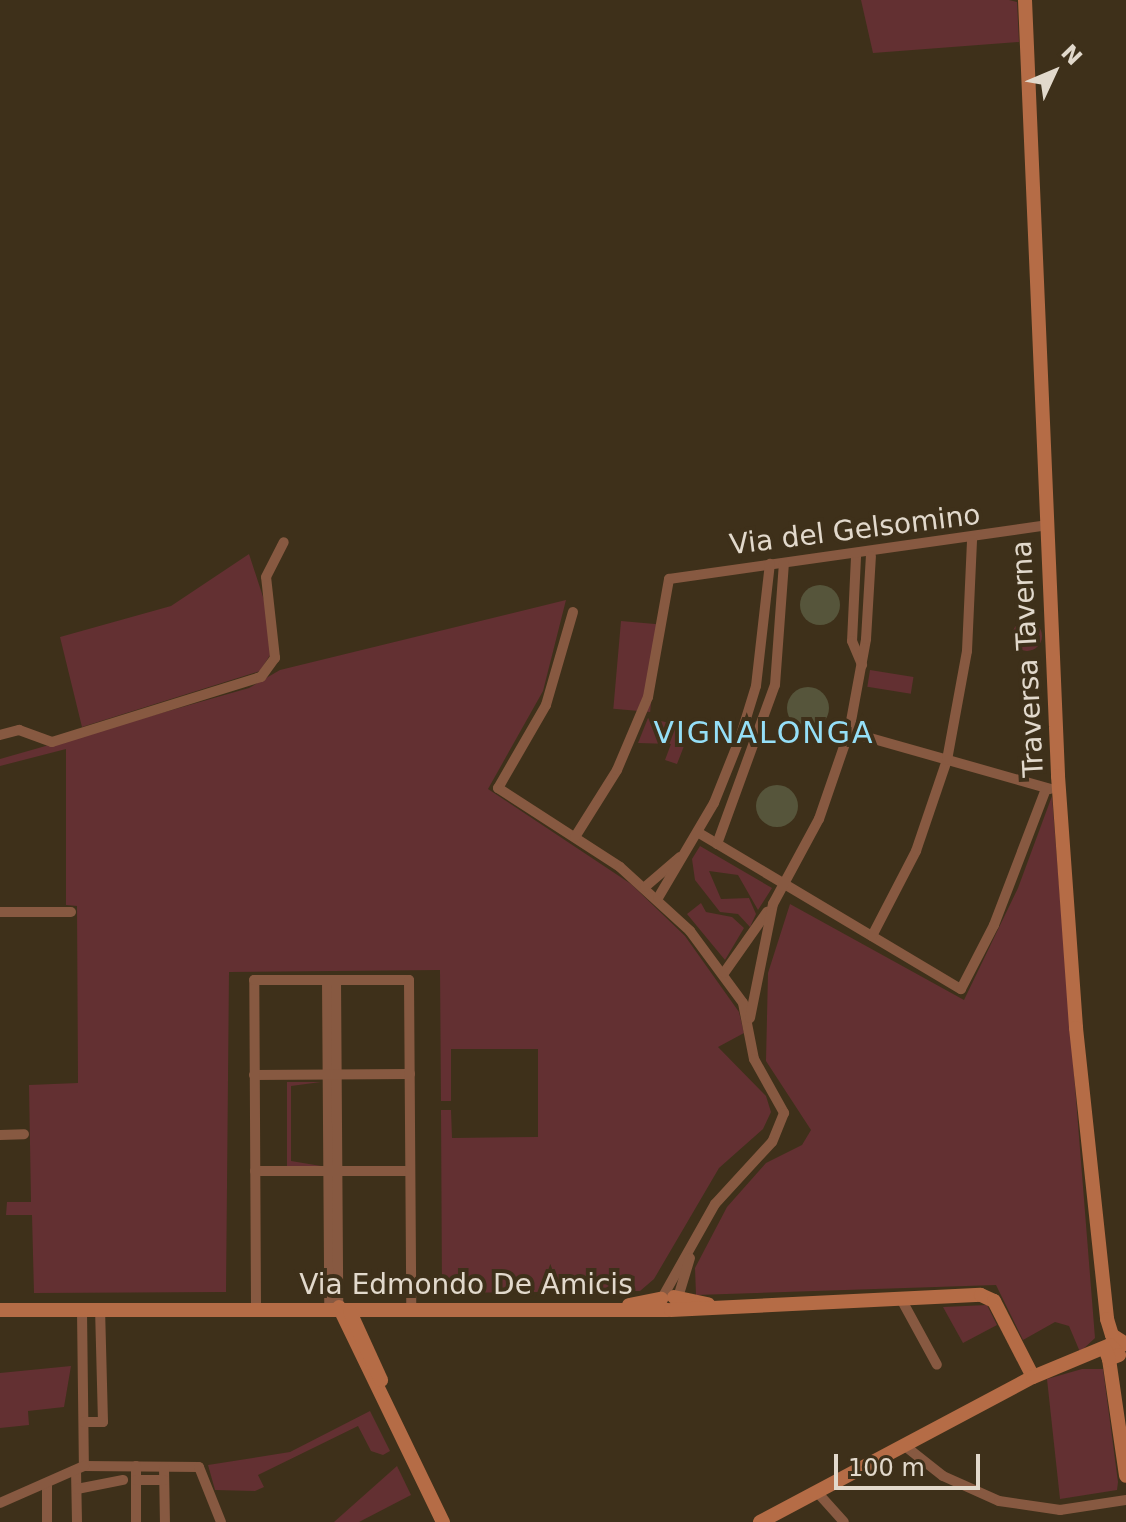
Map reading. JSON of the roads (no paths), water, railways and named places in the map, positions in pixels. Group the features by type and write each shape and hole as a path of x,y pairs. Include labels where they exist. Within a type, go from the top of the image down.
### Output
{"main road":[{"path":"1025,0 1048,525 1053,790 1126,1476"},
{"path":"670,1301 752,1306 900,1297 990,1298 1033,1377"},
{"path":"670,1301 752,1306"},
{"name":"Via Edmondo De Amicis","path":"0,1310 341,1308 411,1304 670,1301"},
{"name":"Via Edmondo De Amicis","path":"341,1308 366,1313 670,1301"},
{"path":"341,1308 365,1341 402,1437"},
{"path":"341,1308 443,1522"},
{"path":"365,1341 366,1313"},
{"path":"760,1522 1033,1377 1112,1350"}],"street":[{"name":"Via del Gelsomino","path":"575,837 617,770 648,697 669,579 770,564 871,556 1048,525"},
{"path":"872,936 916,851 947,760 967,651 972,540"},
{"path":"0,735 19,730 52,742 261,677 275,658 266,577 284,542"},
{"path":"724,973 773,904 819,819 849,732 862,667 871,556"},
{"path":"856,557 852,641 862,667"},
{"path":"717,844 759,746 780,652 784,563"},
{"path":"658,898 699,833 740,738 762,648 770,564"},
{"path":"573,612 546,705 498,788 575,837 658,898 724,973 750,1020"},
{"path":"762,648 780,652"},
{"path":"699,833 961,989 1053,790 849,732"},
{"path":"740,738 759,746"},
{"path":"645,887 687,850"},
{"path":"670,1301 715,1204 782,1125 783,1102 754,1059 750,1020 773,904"},
{"path":"0,912 71,912"},
{"path":"260,1308 255,1171 254,980 409,980 411,1304"},
{"path":"332,980 333,1171 341,1308"},
{"path":"254,1075 410,1074"},
{"path":"0,1135 24,1134"},
{"path":"255,1171 410,1171"},
{"path":"670,1301 684,1283 696,1241"},
{"path":"900,1297 937,1365"},
{"path":"84,1422 103,1422 100,1310"},
{"path":"77,1522 84,1422 82,1311"},
{"path":"82,1328 100,1327"},
{"path":"905,1446 943,1476 999,1501 1060,1510 1126,1500"},
{"path":"136,1466 136,1522"},
{"path":"164,1467 165,1522"},
{"path":"0,1503 47,1486 80,1468 199,1467 221,1522"},
{"path":"77,1489 123,1480"},
{"path":"136,1480 164,1480"},
{"path":"47,1486 47,1522"},
{"path":"817,1492 844,1522"}],"district":[{"name":"VIGNALONGA","path":"764,733"}]}
